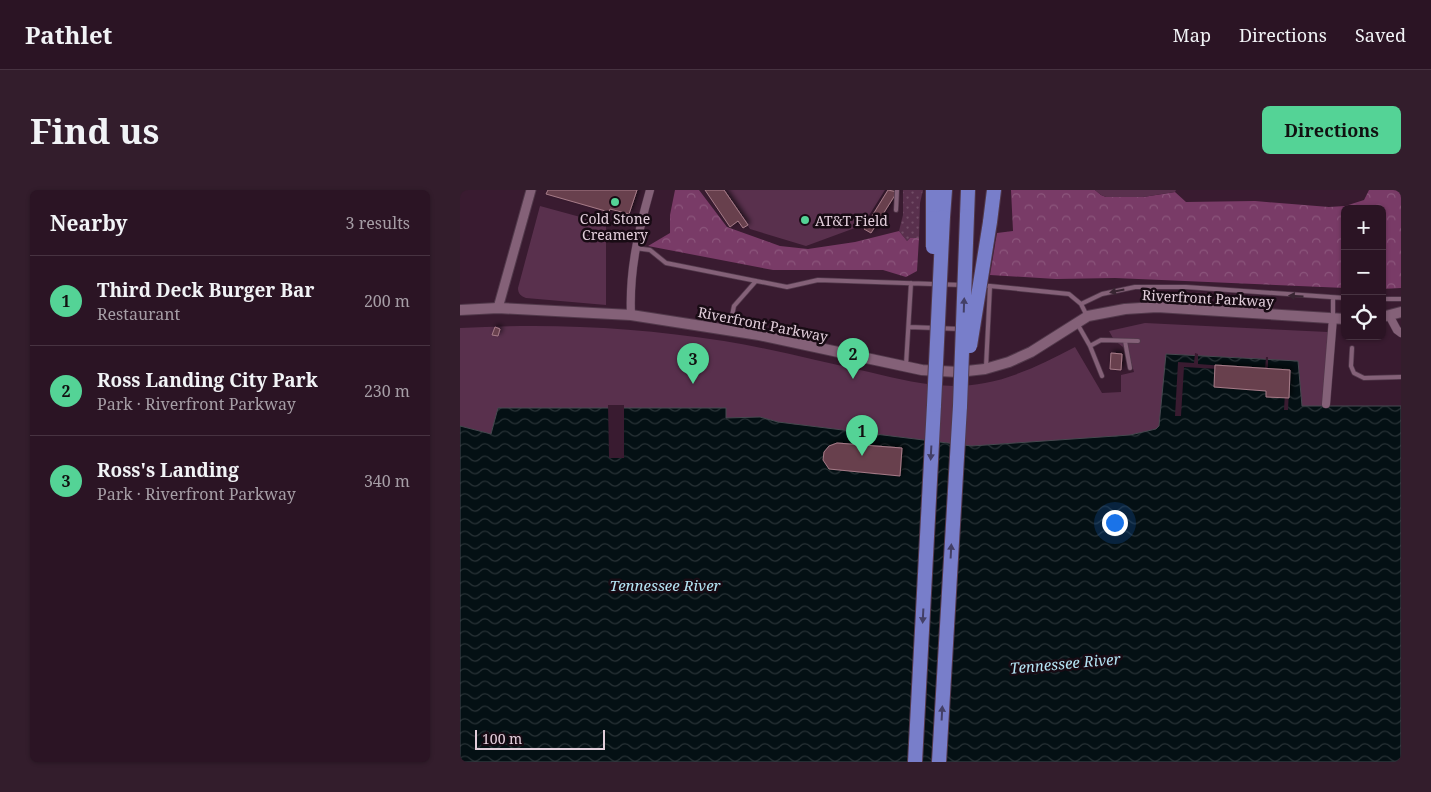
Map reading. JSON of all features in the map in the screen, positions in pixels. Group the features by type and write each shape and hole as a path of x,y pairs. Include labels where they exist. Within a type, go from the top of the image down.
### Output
{"highway":[{"path":"915,762 934,404 938,218 933,190"},
{"path":"938,218 945,190"},
{"path":"939,762 960,406 968,190"},
{"path":"960,406 994,190"}],"main road":[{"name":"Riverfront Parkway","path":"460,310 498,308 631,315 729,330 922,370 958,372 986,369 1009,362 1031,352 1088,316 1125,309 1157,307 1341,319"},
{"path":"1389,317 1401,312"}],"street":[{"path":"498,308 531,190"},
{"path":"631,315 631,286 635,248 650,190"},
{"path":"1389,317 1401,333"},
{"path":"1326,404 1333,318"}],"lane":[{"path":"896,210 898,190"},
{"path":"635,248 650,250 666,263 786,286 818,280 990,286 1069,294 1081,304 1088,316"},
{"path":"729,330 734,306 756,281"},
{"path":"906,367 911,283"},
{"path":"986,369 990,286"},
{"path":"1081,304 1102,294 1135,287 1186,287 1341,298"},
{"path":"1333,298 1333,318"},
{"path":"1386,299 1401,299"},
{"path":"1077,323 1090,346 1102,376"},
{"path":"908,326 988,330"},
{"path":"1090,346 1102,340 1138,341"},
{"path":"1125,341 1130,368"},
{"path":"1352,348 1351,366 1354,373 1364,378 1401,377"}],"shaded area":[{"name":"AT&T Field","path":"724,190 885,190 863,225 806,246 750,229"},
{"path":"903,190 923,190 920,203 919,238 910,238 907,241 899,231 903,215"},
{"path":"1095,190 1176,190 1175,192 1143,197 1106,197"},
{"path":"540,206 606,224 606,305 526,298 519,293 518,288"},
{"path":"1145,323 1328,332 1323,407 1302,406 1298,361 1166,354 1159,426 1156,429 1130,435 972,446 778,422 760,417 726,418 726,408 498,408 491,434 460,426 460,328 560,326 658,332 742,344 912,382 956,386 985,383 1008,377 1075,347 1102,393 1121,392 1121,375 1134,372 1128,351 1114,340 1109,331"}],"green space":[{"path":"675,190 699,190 727,227 780,246 808,249 855,242 899,231 907,241 910,238 919,238 917,271 906,277 883,270 773,270 648,246 670,233 670,215"},
{"path":"1011,190 1095,190 1106,197 1143,197 1175,192 1186,202 1255,201 1341,206 1341,288 1115,278 1056,279 990,275 997,233 1013,231"},
{"path":"1369,190 1401,190 1401,288 1386,289 1386,205 1348,205 1364,200"}],"water":[{"name":"Tennessee River","path":"1166,354 1298,361 1302,406 1401,406 1401,762 460,762 460,426 491,434 498,408 726,408 726,418 760,417 778,422 972,446 1130,435 1156,429 1159,426"}],"pier":[{"path":"1195,353 1198,354 1198,364 1265,369 1266,357 1268,357 1268,369 1290,370 1288,410 1284,410 1286,373 1184,367 1181,416 1175,416 1178,362 1194,363"},
{"path":"608,405 624,405 624,458 609,458"}],"building":[{"path":"548,190 637,190 629,214 610,209 609,212 546,194"},
{"path":"705,190 724,190 748,225 743,228 738,221 730,227"},
{"path":"888,190 897,192 871,233 864,229"},
{"path":"495,327 500,329 498,336 492,335"},
{"path":"1111,353 1122,354 1121,370 1110,369"},
{"path":"1215,365 1290,370 1289,398 1266,397 1266,391 1214,387"},
{"path":"837,443 902,448 900,476 829,469 823,460 824,452 829,446"}],"place":[{"name":"Cold Stone Creamery","path":"615,202"},
{"name":"AT&T Field","path":"805,220"},
{"name":"Ross Landing City Park","path":"853,379"},
{"name":"Ross's Landing","path":"693,384"},
{"name":"Third Deck Burger Bar","path":"862,456"}]}
